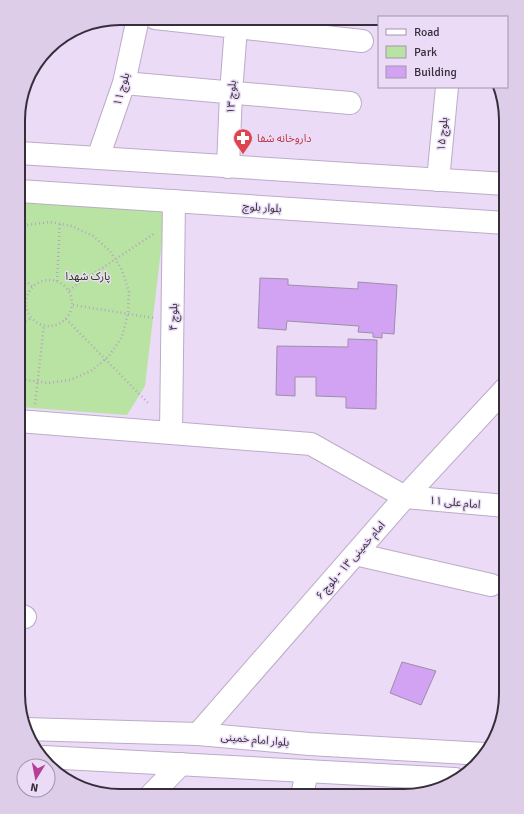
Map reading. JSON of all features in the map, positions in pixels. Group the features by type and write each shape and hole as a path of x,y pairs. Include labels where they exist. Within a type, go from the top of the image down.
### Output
{"street":[{"name":"بلوچ ۱۱","path":"98,158 124,83 136,25"},
{"path":"218,25 362,41"},
{"name":"بلوچ ۱۳","path":"228,167 231,93 236,27"},
{"path":"124,83 350,103"},
{"name":"بلوچ ۱۵","path":"438,180 447,88"},
{"path":"25,153 499,184"},
{"name":"بلوار بلوچ","path":"25,192 174,211 499,223"},
{"name":"بلوچ ۴","path":"172,433 174,211"},
{"name":"امام خمینی ۱۳ - بلوچ ۶","path":"198,734 405,497 499,396"},
{"path":"26,422 311,444 405,497"},
{"name":"امام علی ۱۱","path":"405,497 499,505"},
{"path":"355,554 491,585"},
{"name":"بلوار امام خمینی","path":"32,729 198,734 309,744 478,754"},
{"path":"50,757 447,779"},
{"path":"157,789 181,764"},
{"path":"303,789 307,771"}],"path":[{"path":"69,290 116,260 174,211"},
{"path":"57,281 60,222"},
{"path":"25,226 60,222 93,236 110,251 116,260 122,270 128,292 128,314 122,337 109,356 91,371 70,380 48,383 25,380"},
{"path":"49,279 57,281 64,284 69,290 73,306 71,313 66,320 60,324 44,326 31,318 27,311 26,296 35,284 49,279"},
{"path":"25,281 32,287"},
{"path":"73,306 173,321"},
{"path":"25,322 31,318"},
{"path":"66,320 148,403"},
{"path":"26,422 38,382 44,326"}],"green space":[{"name":"پارک شهدا","path":"25,199 166,207 145,386 127,415 25,408"}],"building":[{"path":"260,278 288,279 288,285 358,289 358,282 397,285 394,334 382,333 382,338 373,337 373,333 358,332 359,326 287,321 286,330 258,328"},
{"path":"348,339 377,340 376,409 346,408 346,397 316,396 316,377 295,377 295,396 276,395 277,346 348,347"},
{"path":"402,662 436,671 421,705 390,693"}],"place":[{"name":"داروخانه شفا","path":"243,155"}]}
